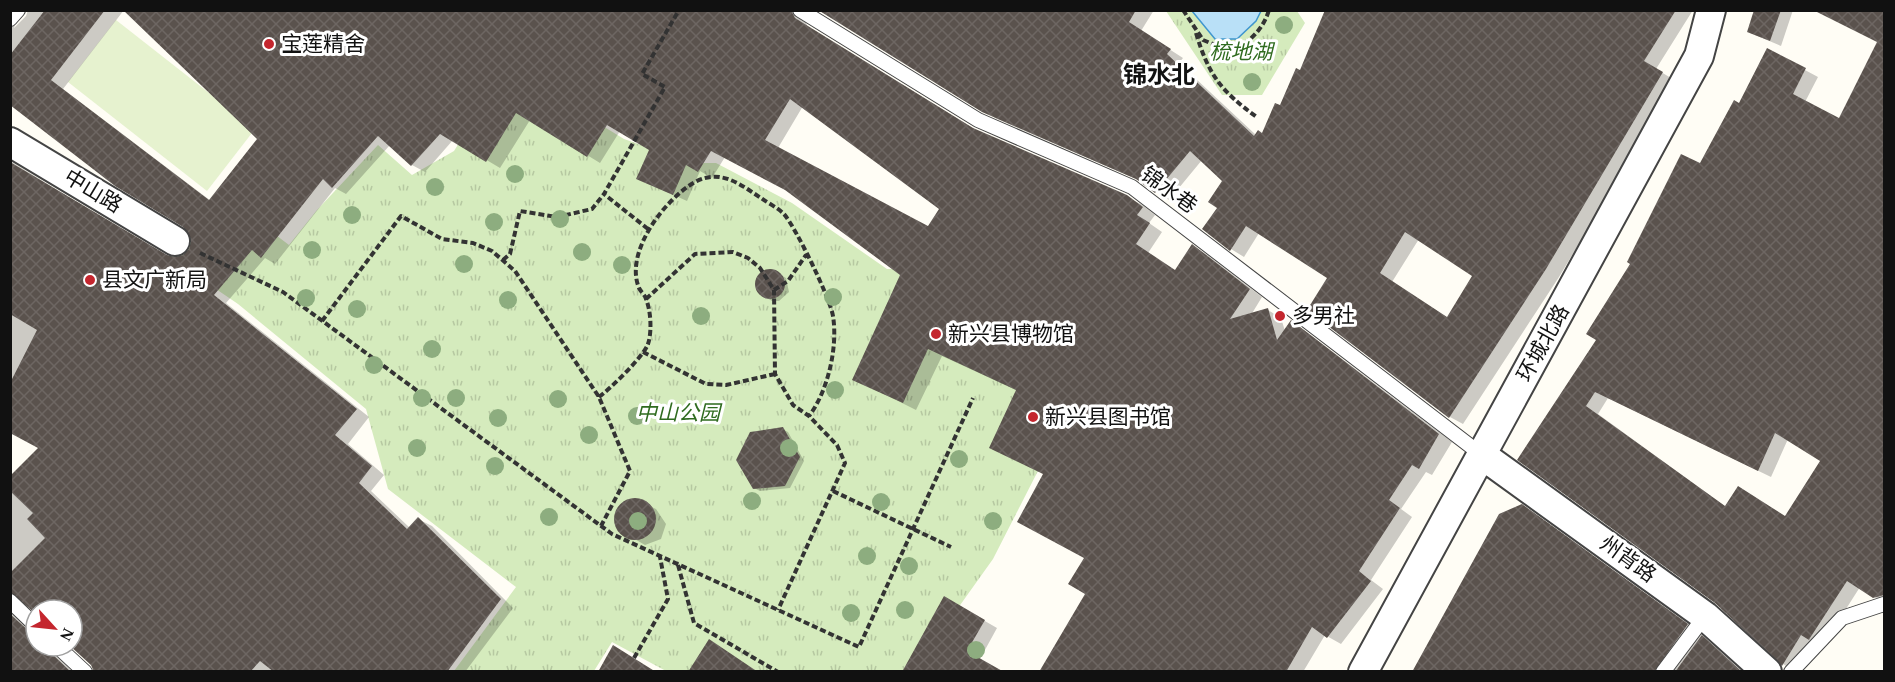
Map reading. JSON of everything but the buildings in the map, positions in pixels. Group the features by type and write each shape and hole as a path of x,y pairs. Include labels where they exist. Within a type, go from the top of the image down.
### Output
{"street":[{"name":"环城北路","path":"1363,672 1700,56 1711,10"},
{"name":"中山路","path":"10,142 187,247"},
{"name":"州背路","path":"1482,455 1705,616 1767,672"}],"lane":[{"path":"10,19 18,10"},
{"name":"锦水巷","path":"800,10 978,120 1132,187 1482,455"},
{"path":"10,601 24,614"},
{"path":"1791,672 1842,618 1884,604"},
{"path":"1663,672 1705,616"},
{"path":"70,658 85,672"}],"path":[{"path":"503,260 510,254 520,212 557,217 592,209 604,194 664,87 642,74 679,10"},
{"path":"1183,10 1203,40 1230,51 1244,46 1260,29 1269,10"},
{"path":"1194,26 1206,65 1221,87 1258,118"},
{"path":"599,397 648,346 651,331 646,298 638,286 637,259 648,229 668,204 696,182 718,176 734,180 783,213 807,254 833,314 834,336 820,403 809,416"},
{"path":"604,194 648,229"},
{"path":"322,321 401,216 442,239 473,243 492,251 515,271 599,397 630,471 601,526"},
{"path":"187,247 283,292 612,534 859,647 973,398"},
{"path":"646,298 695,254 733,252 748,258 760,268 774,290 775,374 793,405 809,416 837,445 845,463 778,610"},
{"path":"774,290 788,281 807,254"},
{"path":"643,352 706,384 726,385 775,374"},
{"path":"833,491 951,547"},
{"path":"634,658 668,598 660,556"},
{"path":"678,565 694,623 778,672"}],"green space":[{"name":"梳地湖","path":"1166,11 1297,11 1305,23 1262,95 1222,95"},
{"path":"116,20 255,129 207,191 68,82"},
{"name":"中山公园","path":"506,67 624,139 693,163 716,163 792,203 887,269 914,269 1088,373 993,559 913,671 666,671 612,642 594,671 454,671 516,587 388,489 366,409 238,304 169,257 219,192 289,245 317,210 378,145 412,175 454,151"}],"water":[{"path":"1192,11 1261,11 1256,21 1237,39 1215,39"}],"place":[{"name":"宝莲精舍","path":"269,44"},
{"name":"县文广新局","path":"90,280"},
{"name":"多男社","path":"1280,316"},
{"name":"新兴县博物馆","path":"936,334"},
{"name":"新兴县图书馆","path":"1033,417"}],"district":[{"name":"锦水北","path":"1159,75"}]}
